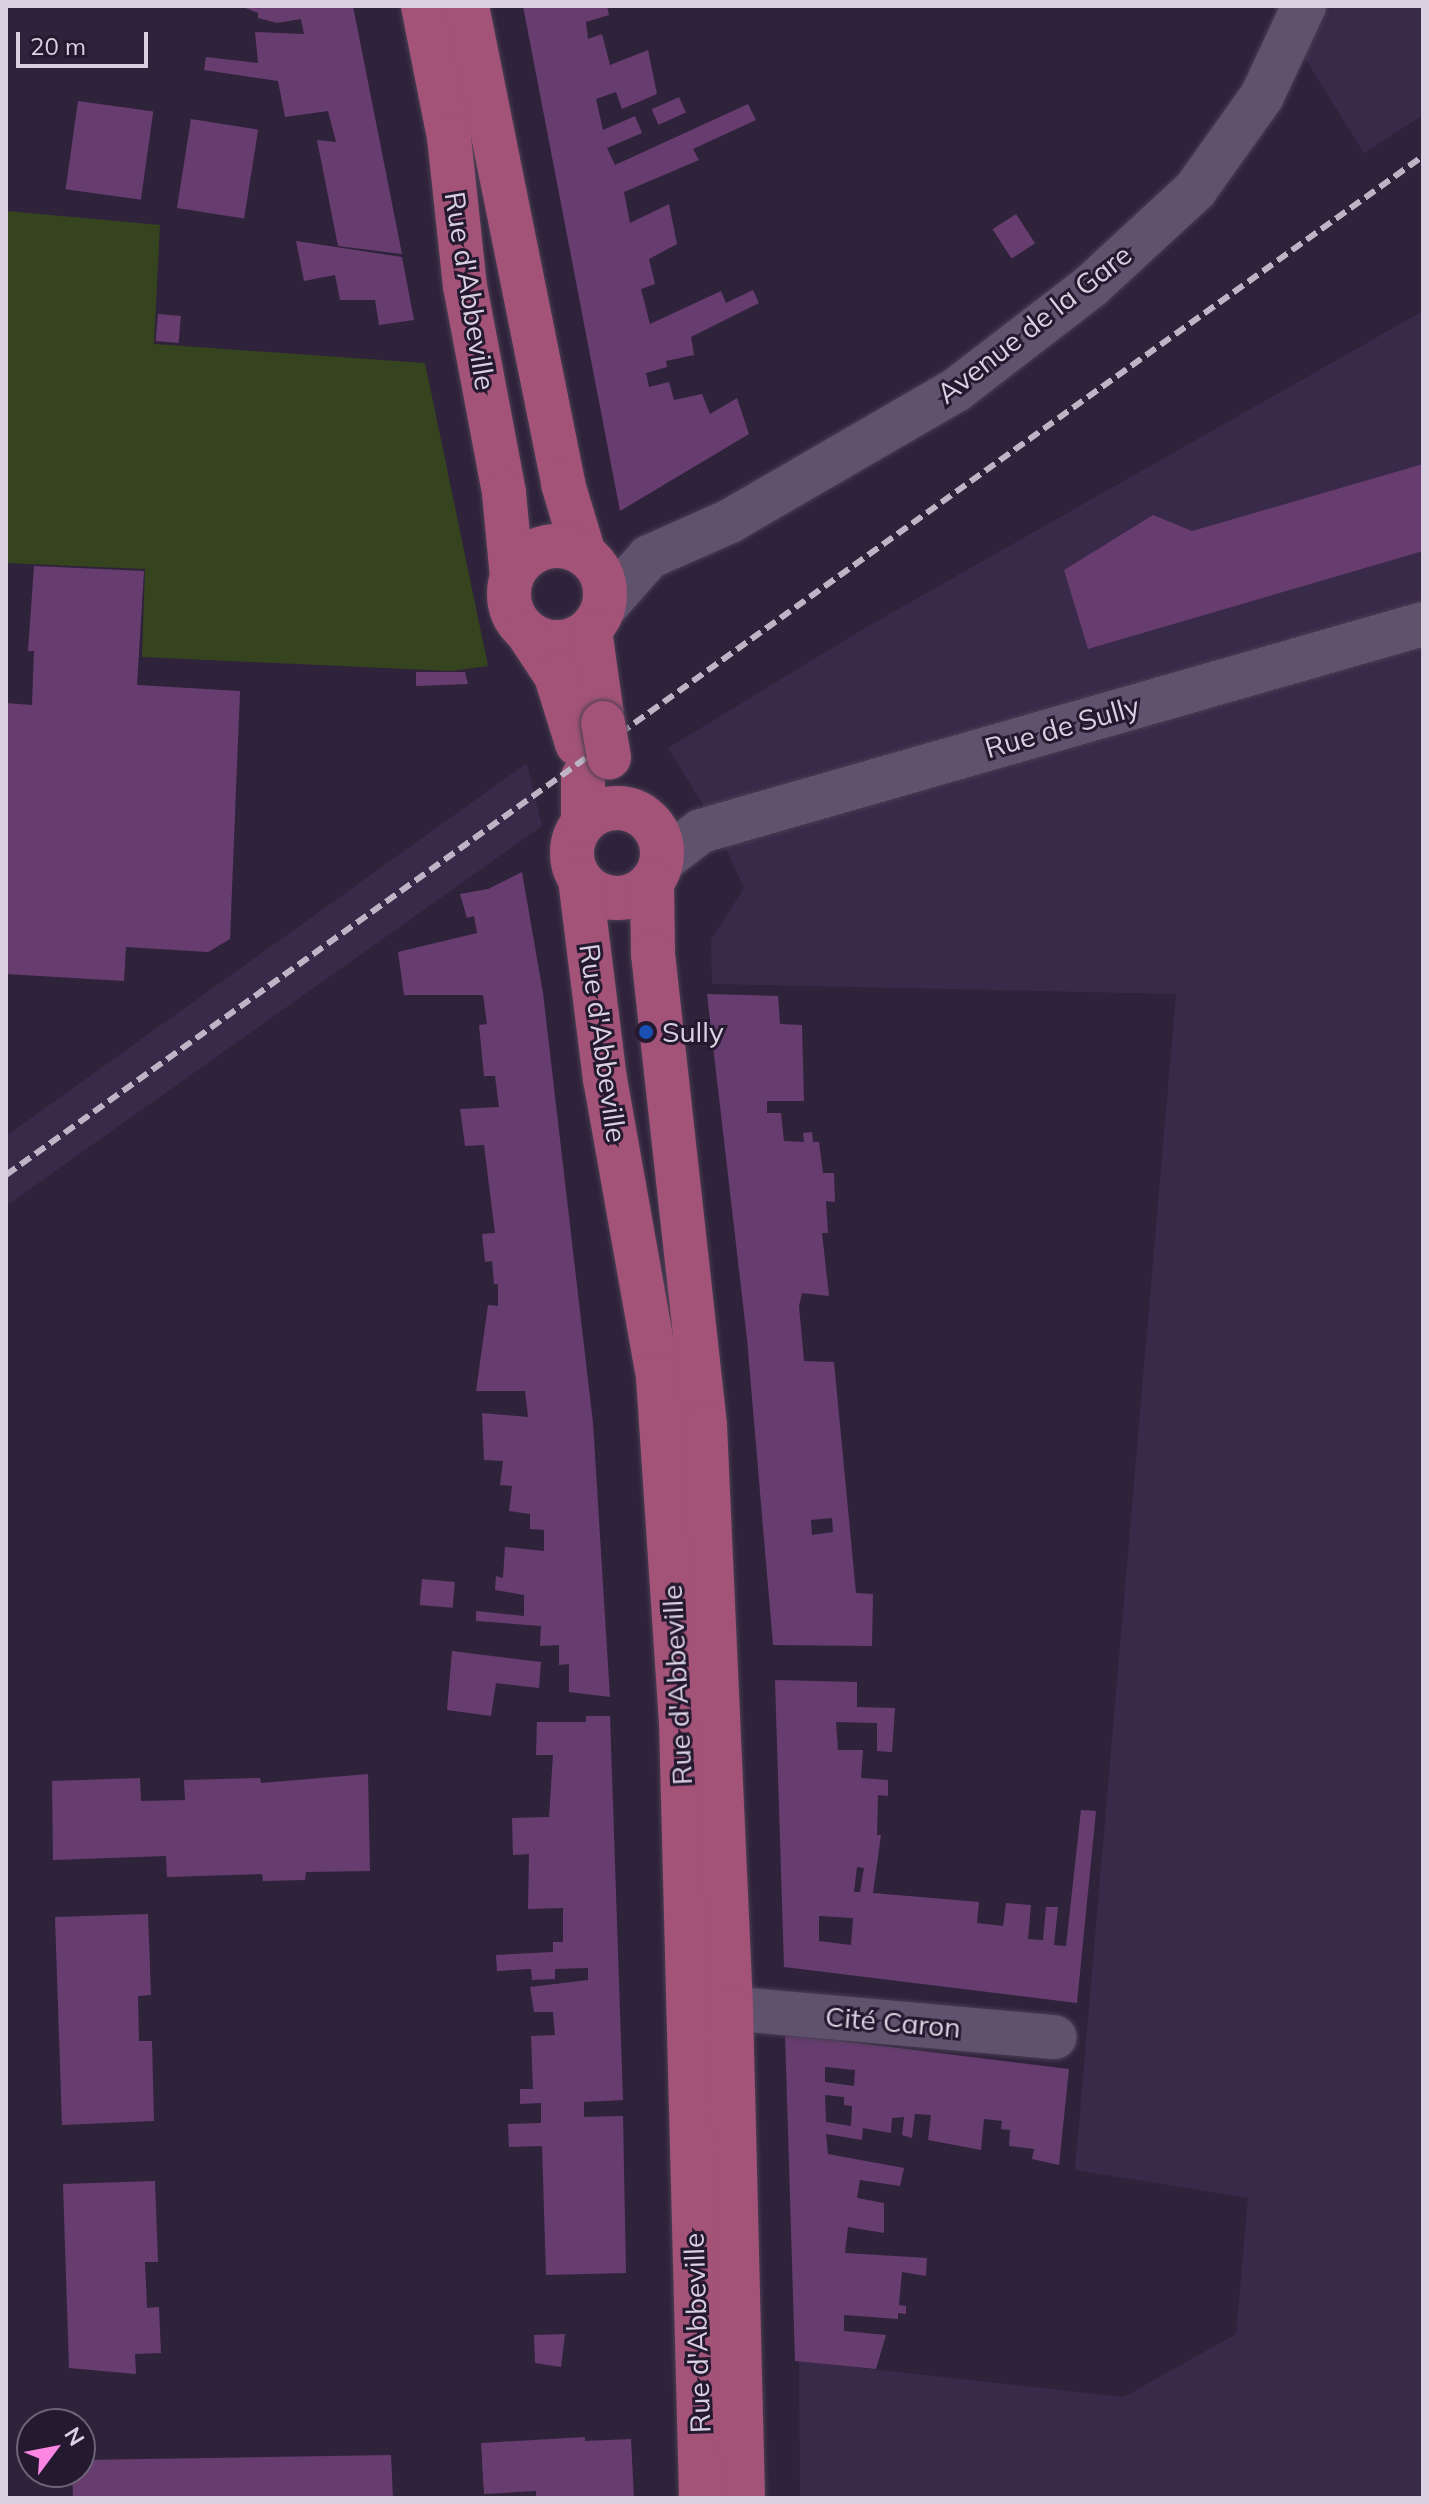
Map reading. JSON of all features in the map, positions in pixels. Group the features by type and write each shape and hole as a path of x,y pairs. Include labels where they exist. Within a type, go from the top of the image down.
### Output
{"main road":[{"name":"Rue d'Abbeville","path":"423,6 449,137 465,286 504,493 512,577"},
{"name":"Rue d'Abbeville","path":"467,6 563,484 589,558"},
{"path":"544,546 589,558 603,579 597,619 559,643 527,632 511,607 512,577 532,551 544,546"},
{"name":"Rue d'Abbeville","path":"583,823 593,750 597,619"},
{"name":"Rue d'Abbeville","path":"527,632 556,676 593,750 649,844 653,954 705,1425 731,2007 743,2498"},
{"path":"604,809 649,844 635,895 615,898 580,879 572,851 583,823 604,809"},
{"name":"Rue d'Abbeville","path":"580,879 605,1079 658,1377 681,1722 701,2498"}],"street":[{"name":"Avenue de la Gare","path":"597,619 649,557 730,521 956,390 1091,286 1195,190 1262,96 1304,6"},
{"path":"589,558 649,557"},
{"name":"Rue de Sully","path":"649,844 1423,624"},
{"name":"Cité Caron","path":"688,2005 1055,2037"}],"shaded area":[{"path":"1272,6 1423,6 1423,115 1364,153"},
{"path":"1423,311 1423,2498 800,2496 799,2361 1124,2397 1236,2334 1248,2198 1075,2170 1176,994 712,984 711,940 744,888 713,821 668,748 865,628"},
{"path":"527,763 542,826 6,1206 6,1136"}],"green space":[{"path":"6,211 160,225 154,344 425,363 488,666 451,671 142,657 145,569 6,563"}],"building":[{"path":"241,6 353,6 402,254 338,246 317,140 336,142 328,111 285,117 278,81 204,70 206,57 258,63 255,32 304,34 301,19 277,23 258,18 258,13"},
{"path":"523,6 607,6 609,15 586,22 588,39 602,34 610,65 648,50 657,94 622,109 616,92 596,99 603,130 635,116 642,133 607,148 615,165 748,104 756,120 693,149 699,160 624,192 630,223 669,204 677,244 649,259 655,284 641,289 650,324 721,291 726,303 753,290 759,303 691,337 694,355 666,361 667,367 646,373 649,387 669,382 674,400 702,394 710,414 737,398 749,434 620,511"},
{"path":"679,97 686,113 659,125 652,109"},
{"path":"78,101 153,112 141,200 66,189"},
{"path":"191,119 258,130 244,219 177,208"},
{"path":"1016,214 1035,243 1012,259 993,229"},
{"path":"296,241 402,257 414,320 379,325 375,300 340,300 335,275 304,281"},
{"path":"158,314 181,316 179,343 156,341"},
{"path":"1423,464 1423,551 1088,649 1064,570 1153,515 1192,531"},
{"path":"34,566 144,571 137,685 240,691 230,939 208,952 126,947 124,981 6,974 6,703 32,705 34,651 28,651"},
{"path":"416,672 465,672 468,684 416,686"},
{"path":"522,872 543,993 593,1423 610,1697 569,1692 569,1664 559,1665 559,1645 540,1646 541,1626 476,1621 476,1611 524,1616 524,1595 495,1590 496,1576 503,1578 505,1547 544,1551 544,1530 530,1529 530,1514 509,1511 512,1486 500,1485 503,1461 484,1460 482,1413 528,1417 525,1391 476,1391 488,1305 498,1306 498,1284 494,1284 492,1261 485,1262 482,1234 495,1233 484,1145 465,1146 460,1109 499,1107 495,1076 484,1076 479,1025 487,1024 483,995 404,995 398,952 477,933 474,916 467,918 460,894 488,889"},
{"path":"707,994 778,996 780,1024 802,1025 804,1101 767,1101 767,1113 781,1113 784,1141 804,1142 803,1133 812,1132 813,1142 819,1142 823,1173 834,1173 835,1202 826,1201 828,1233 822,1233 829,1296 802,1293 799,1306 804,1361 834,1362 856,1593 873,1594 872,1646 773,1645 747,1339","holes":["832,1518 833,1532 812,1535 811,1520"]},
{"path":"422,1579 455,1582 453,1608 420,1605"},
{"path":"452,1651 541,1662 539,1688 496,1683 491,1716 447,1710"},
{"path":"775,1680 857,1682 857,1707 895,1708 892,1752 877,1751 877,1723 836,1722 838,1750 863,1750 861,1778 888,1780 888,1796 878,1795 877,1835 881,1835 873,1893 979,1902 977,1923 1003,1926 1006,1903 1031,1905 1028,1939 1043,1940 1046,1907 1058,1907 1054,1945 1066,1946 1081,1810 1096,1811 1077,2003 784,1967","holes":["857,1867 864,1868 860,1892 854,1892","819,1916 853,1918 851,1945 819,1941"]},
{"path":"586,1716 610,1716 623,2100 584,2102 584,2117 623,2116 626,2273 546,2275 542,2146 509,2147 508,2124 541,2123 541,2103 520,2104 520,2089 533,2089 531,2036 555,2035 553,2012 534,2012 530,1987 588,1980 588,1968 555,1969 555,1979 532,1980 531,1969 497,1971 496,1955 553,1952 553,1942 563,1942 563,1908 528,1909 529,1854 513,1855 512,1818 549,1817 553,1755 536,1755 537,1722 586,1722"},
{"path":"368,1774 370,1871 306,1872 305,1880 263,1881 262,1874 167,1877 166,1856 53,1860 52,1781 140,1778 141,1801 185,1800 184,1780 260,1778 261,1783"},
{"path":"148,1914 151,1995 138,1996 139,2041 152,2041 154,2121 62,2125 55,1917"},
{"path":"785,2034 1069,2069 1059,2165 1032,2159 1034,2149 1009,2146 1010,2130 1001,2129 1002,2121 984,2119 981,2150 928,2140 931,2115 915,2114 912,2138 902,2135 904,2117 892,2118 891,2133 863,2128 862,2140 826,2134 828,2154 904,2168 900,2186 860,2180 857,2198 884,2203 884,2233 848,2227 845,2253 927,2258 926,2276 902,2272 899,2305 906,2306 906,2314 898,2313 898,2319 844,2315 844,2331 886,2335 876,2369 795,2361","holes":["825,2067 855,2070 854,2086 825,2082","825,2095 844,2097 844,2105 852,2106 851,2126 826,2122"]},
{"path":"155,2181 158,2262 145,2262 147,2308 159,2307 161,2353 135,2354 136,2374 69,2368 63,2184"},
{"path":"565,2334 561,2367 535,2363 534,2335"},
{"path":"585,2437 585,2441 631,2439 634,2498 536,2498 536,2491 484,2494 481,2443"},
{"path":"391,2455 393,2498 73,2498 73,2488 96,2488 96,2460"}],"railway":[{"path":"6,1175 1423,156"}],"place":[{"name":"Sully","path":"646,1032"}]}
